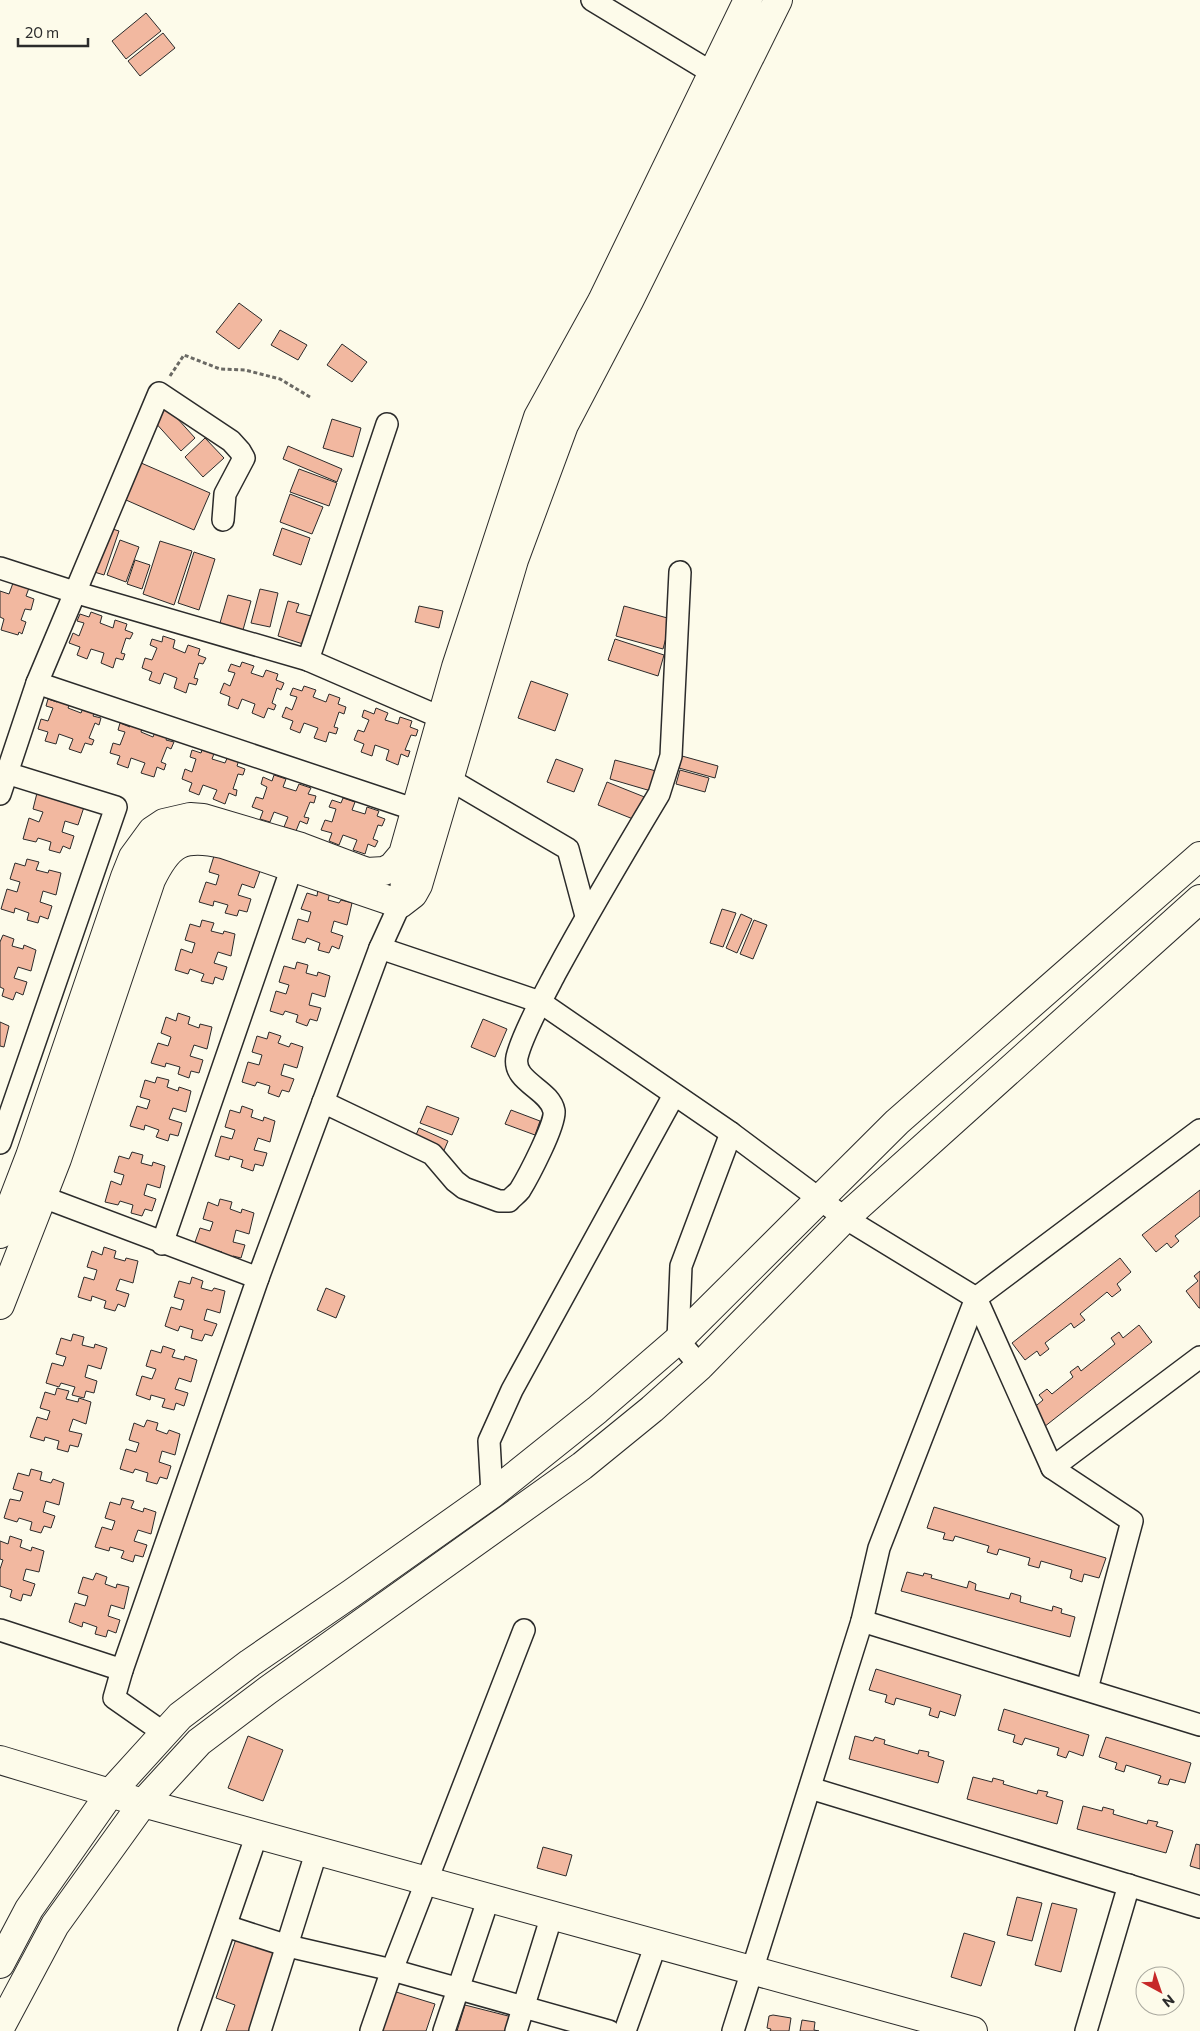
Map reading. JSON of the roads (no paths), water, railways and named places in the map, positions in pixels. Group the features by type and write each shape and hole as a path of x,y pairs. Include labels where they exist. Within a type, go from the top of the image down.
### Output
{"main road":[{"path":"0,1234 6,1203 30,1156 125,877 133,857 152,831 164,823 177,819 203,818 301,847 356,868 375,873 392,867 403,854 456,667 538,417 602,301 748,0"},
{"path":"0,1305 43,1197 151,880 169,849 181,842 194,840 209,841 292,866 400,904 413,894 418,885 514,560 564,425 778,0"},
{"path":"0,1964 30,1910 112,1792 164,1733 188,1711 250,1663 492,1494 597,1410 678,1340 897,1122 1200,856"},
{"path":"0,2028 55,1925 143,1803 207,1736 268,1690 582,1466 700,1366 845,1218 1200,899"},
{"path":"0,1760 112,1792 143,1803 973,2031"}],"street":[{"path":"592,0 711,74 736,86"},
{"path":"0,794 4,772 37,683 159,393 231,441 244,458 225,494 224,520"},
{"path":"308,660 387,424"},
{"path":"0,568 74,592 308,660 442,718"},
{"path":"323,1102 432,1154 455,1181 464,1188 500,1200 509,1201 519,1191 552,1125 554,1111 550,1101 526,1080 517,1067 517,1056 540,1002 586,916 659,794 667,774 671,756 680,572"},
{"path":"37,683 416,810"},
{"path":"0,1143 116,808 4,772"},
{"path":"449,779 568,849 586,916"},
{"path":"164,1733 114,1698 122,1670 258,1278 380,948 400,904 403,854"},
{"path":"162,1244 292,866"},
{"path":"380,948 540,1002 731,1132 845,1218 976,1298 1052,1468 1132,1521 1087,1689"},
{"path":"492,1494 489,1442 512,1390 674,1095"},
{"path":"733,2031 862,1622 879,1548 976,1298 1200,1130"},
{"path":"700,1366 678,1340 682,1266 731,1132"},
{"path":"43,1197 162,1244 258,1278"},
{"path":"1052,1468 1200,1357"},
{"path":"862,1622 1200,1725"},
{"path":"0,1630 122,1670"},
{"path":"371,2031 392,1970 524,1630"},
{"path":"188,1711 207,1736"},
{"path":"810,1788 1200,1907"},
{"path":"189,2031 257,1834"},
{"path":"260,2031 317,1850"},
{"path":"1086,2031 1129,1885"},
{"path":"444,2031 489,1897"},
{"path":"516,2031 552,1914"},
{"path":"226,1926 288,1946 392,1970 609,2031"},
{"path":"625,2031 656,1944"}]}
